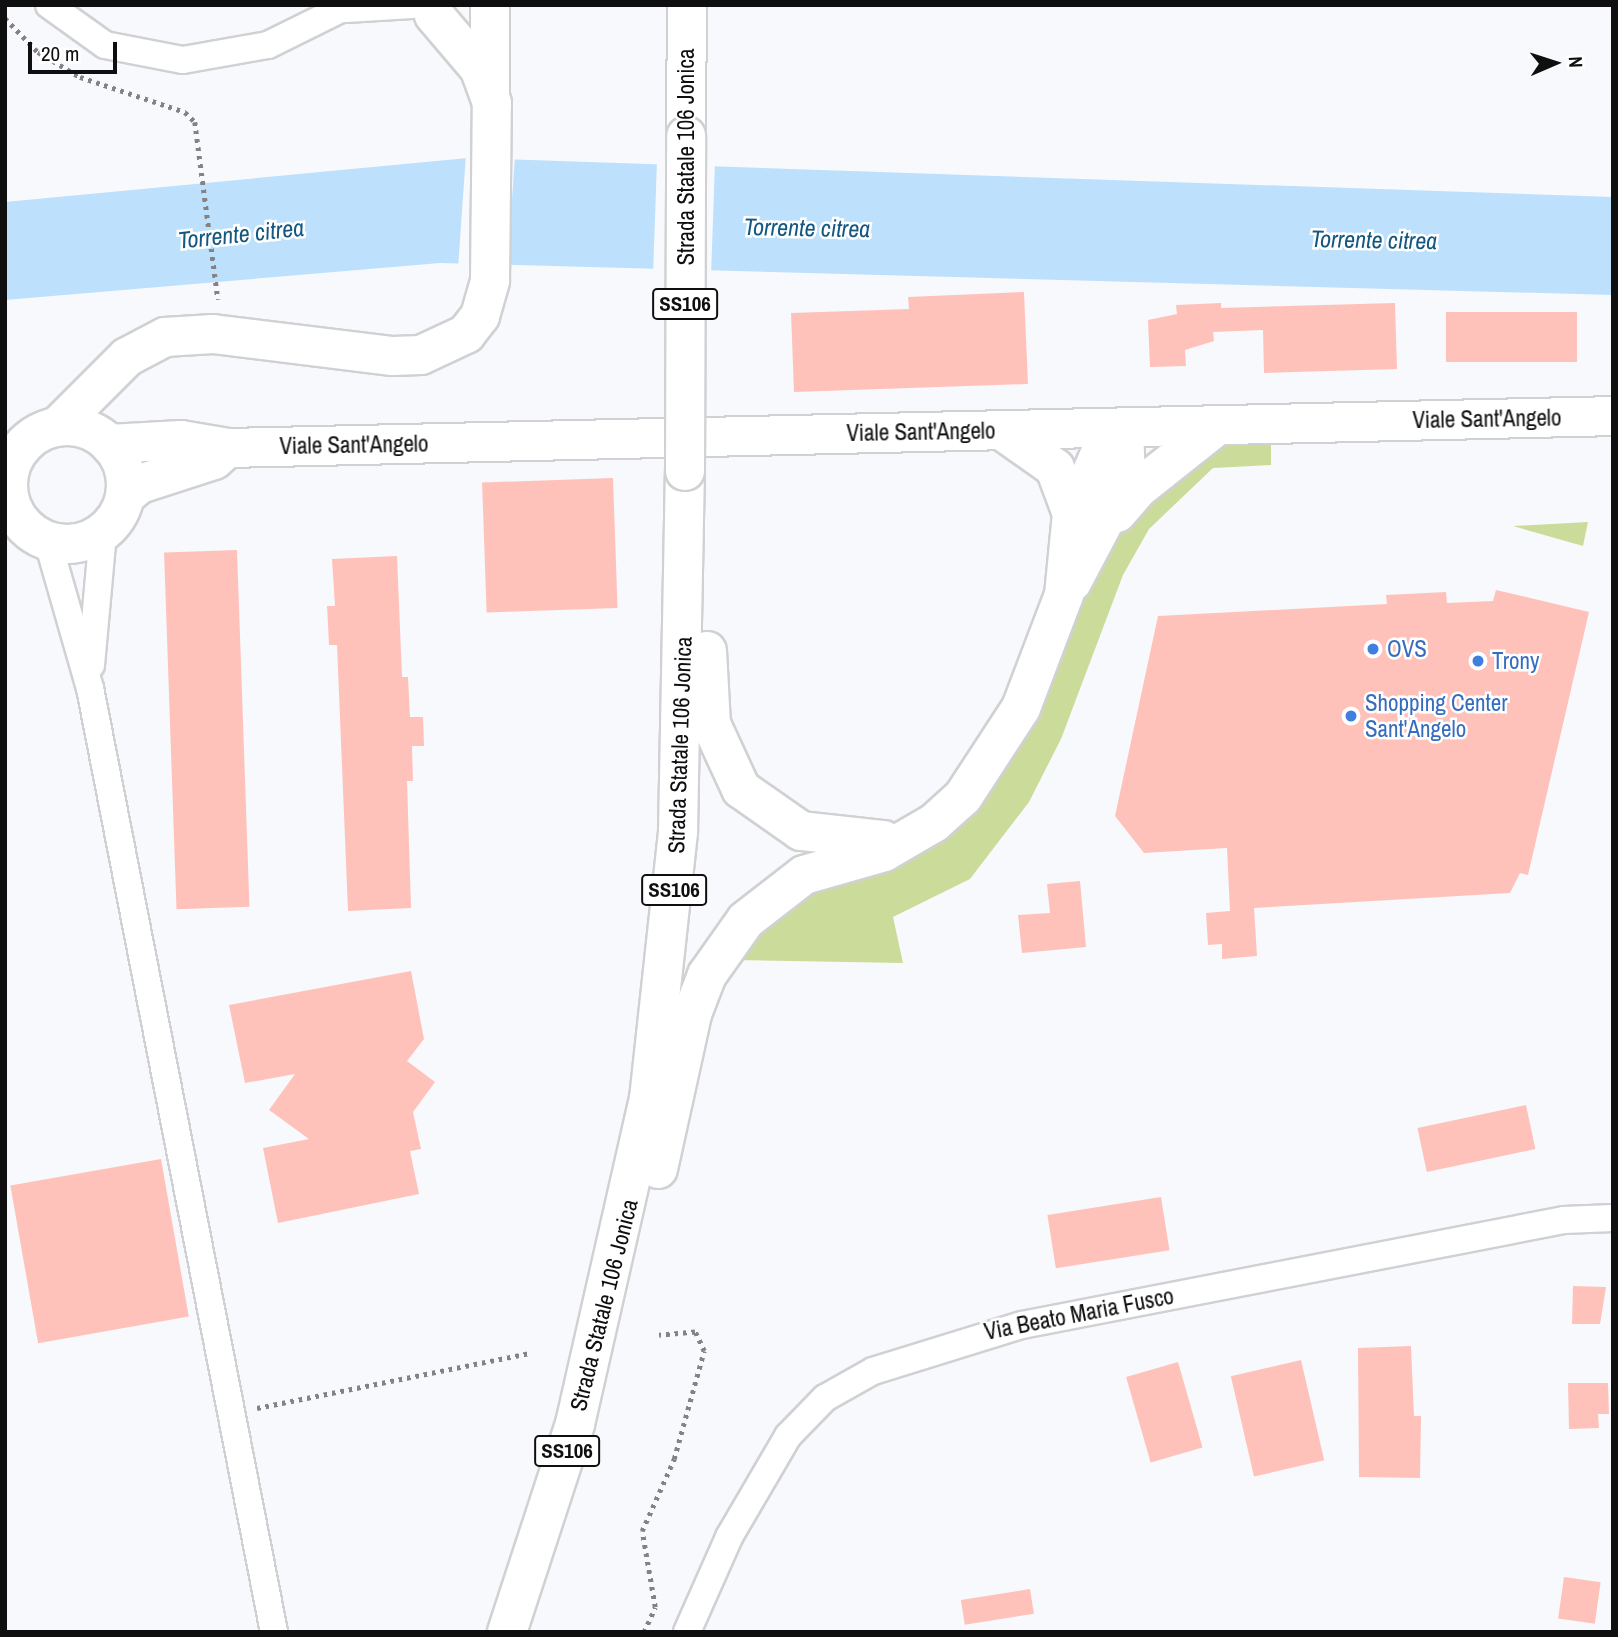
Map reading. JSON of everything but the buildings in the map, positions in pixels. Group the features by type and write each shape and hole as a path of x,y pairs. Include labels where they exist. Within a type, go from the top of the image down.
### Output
{"main road":[{"path":"419,9 477,5"},
{"path":"58,427 75,426 108,443 123,468 125,496 103,533 67,545 48,542 20,522 9,505 12,450 58,427 127,357 185,333 421,355 466,334 480,316 490,280 493,140 490,5"},
{"name":"Strada Statale 106 Jonica","path":"507,1632 575,1424 615,1267 649,1098 671,927 685,471 687,5"},
{"path":"419,9 466,49 490,91"},
{"path":"108,443 127,357"},
{"name":"Viale Sant'Angelo","path":"108,443 181,440 228,448 1613,416"},
{"path":"1082,534 1217,426"},
{"path":"615,1267 665,1150 692,1014 722,953 776,892 899,843 963,797 993,756 1039,666 1082,534 1126,480 1117,428"},
{"path":"1002,430 1055,468 1082,534"},
{"name":"Viale Sant'Angelo","path":"125,496 140,484 214,460 228,448"},
{"path":"684,508 702,555 711,723 728,771 755,803 801,831 899,843"}],"street":[{"path":"48,5 105,45 183,60 268,45 348,7 419,9"},
{"path":"90,688 103,533"},
{"path":"48,542 90,688 235,1412 274,1632"},
{"name":"Via Beato Maria Fusco","path":"687,1632 734,1526 788,1436 825,1398 873,1371 1022,1325 1564,1220 1613,1218"}],"path":[{"path":"5,18 38,52 80,77 185,112 195,122 204,171 218,300"},
{"path":"644,1632 654,1607 642,1531 674,1459 704,1351 695,1332 659,1335"},
{"path":"235,1412 531,1353"}],"green space":[{"path":"1233,443 1271,444 1271,465 1213,468 1149,529 1123,575 1061,739 1029,802 970,879 893,917 903,963 732,960 781,901 936,843 967,821 1030,728 1108,541 1213,447"},
{"path":"1588,522 1583,546 1513,526"}],"water":[{"name":"Torrente citrea","path":"468,158 1613,197 1613,295 440,263 5,300 5,202"}],"pier":[{"path":"466,154 515,157 507,271 458,268"},
{"path":"657,161 715,163 711,277 653,275"}],"place":[{"name":"OVS","path":"1373,649"},
{"name":"Trony","path":"1478,661"},
{"name":"Shopping Center Sant'Angelo","path":"1351,716"}]}
